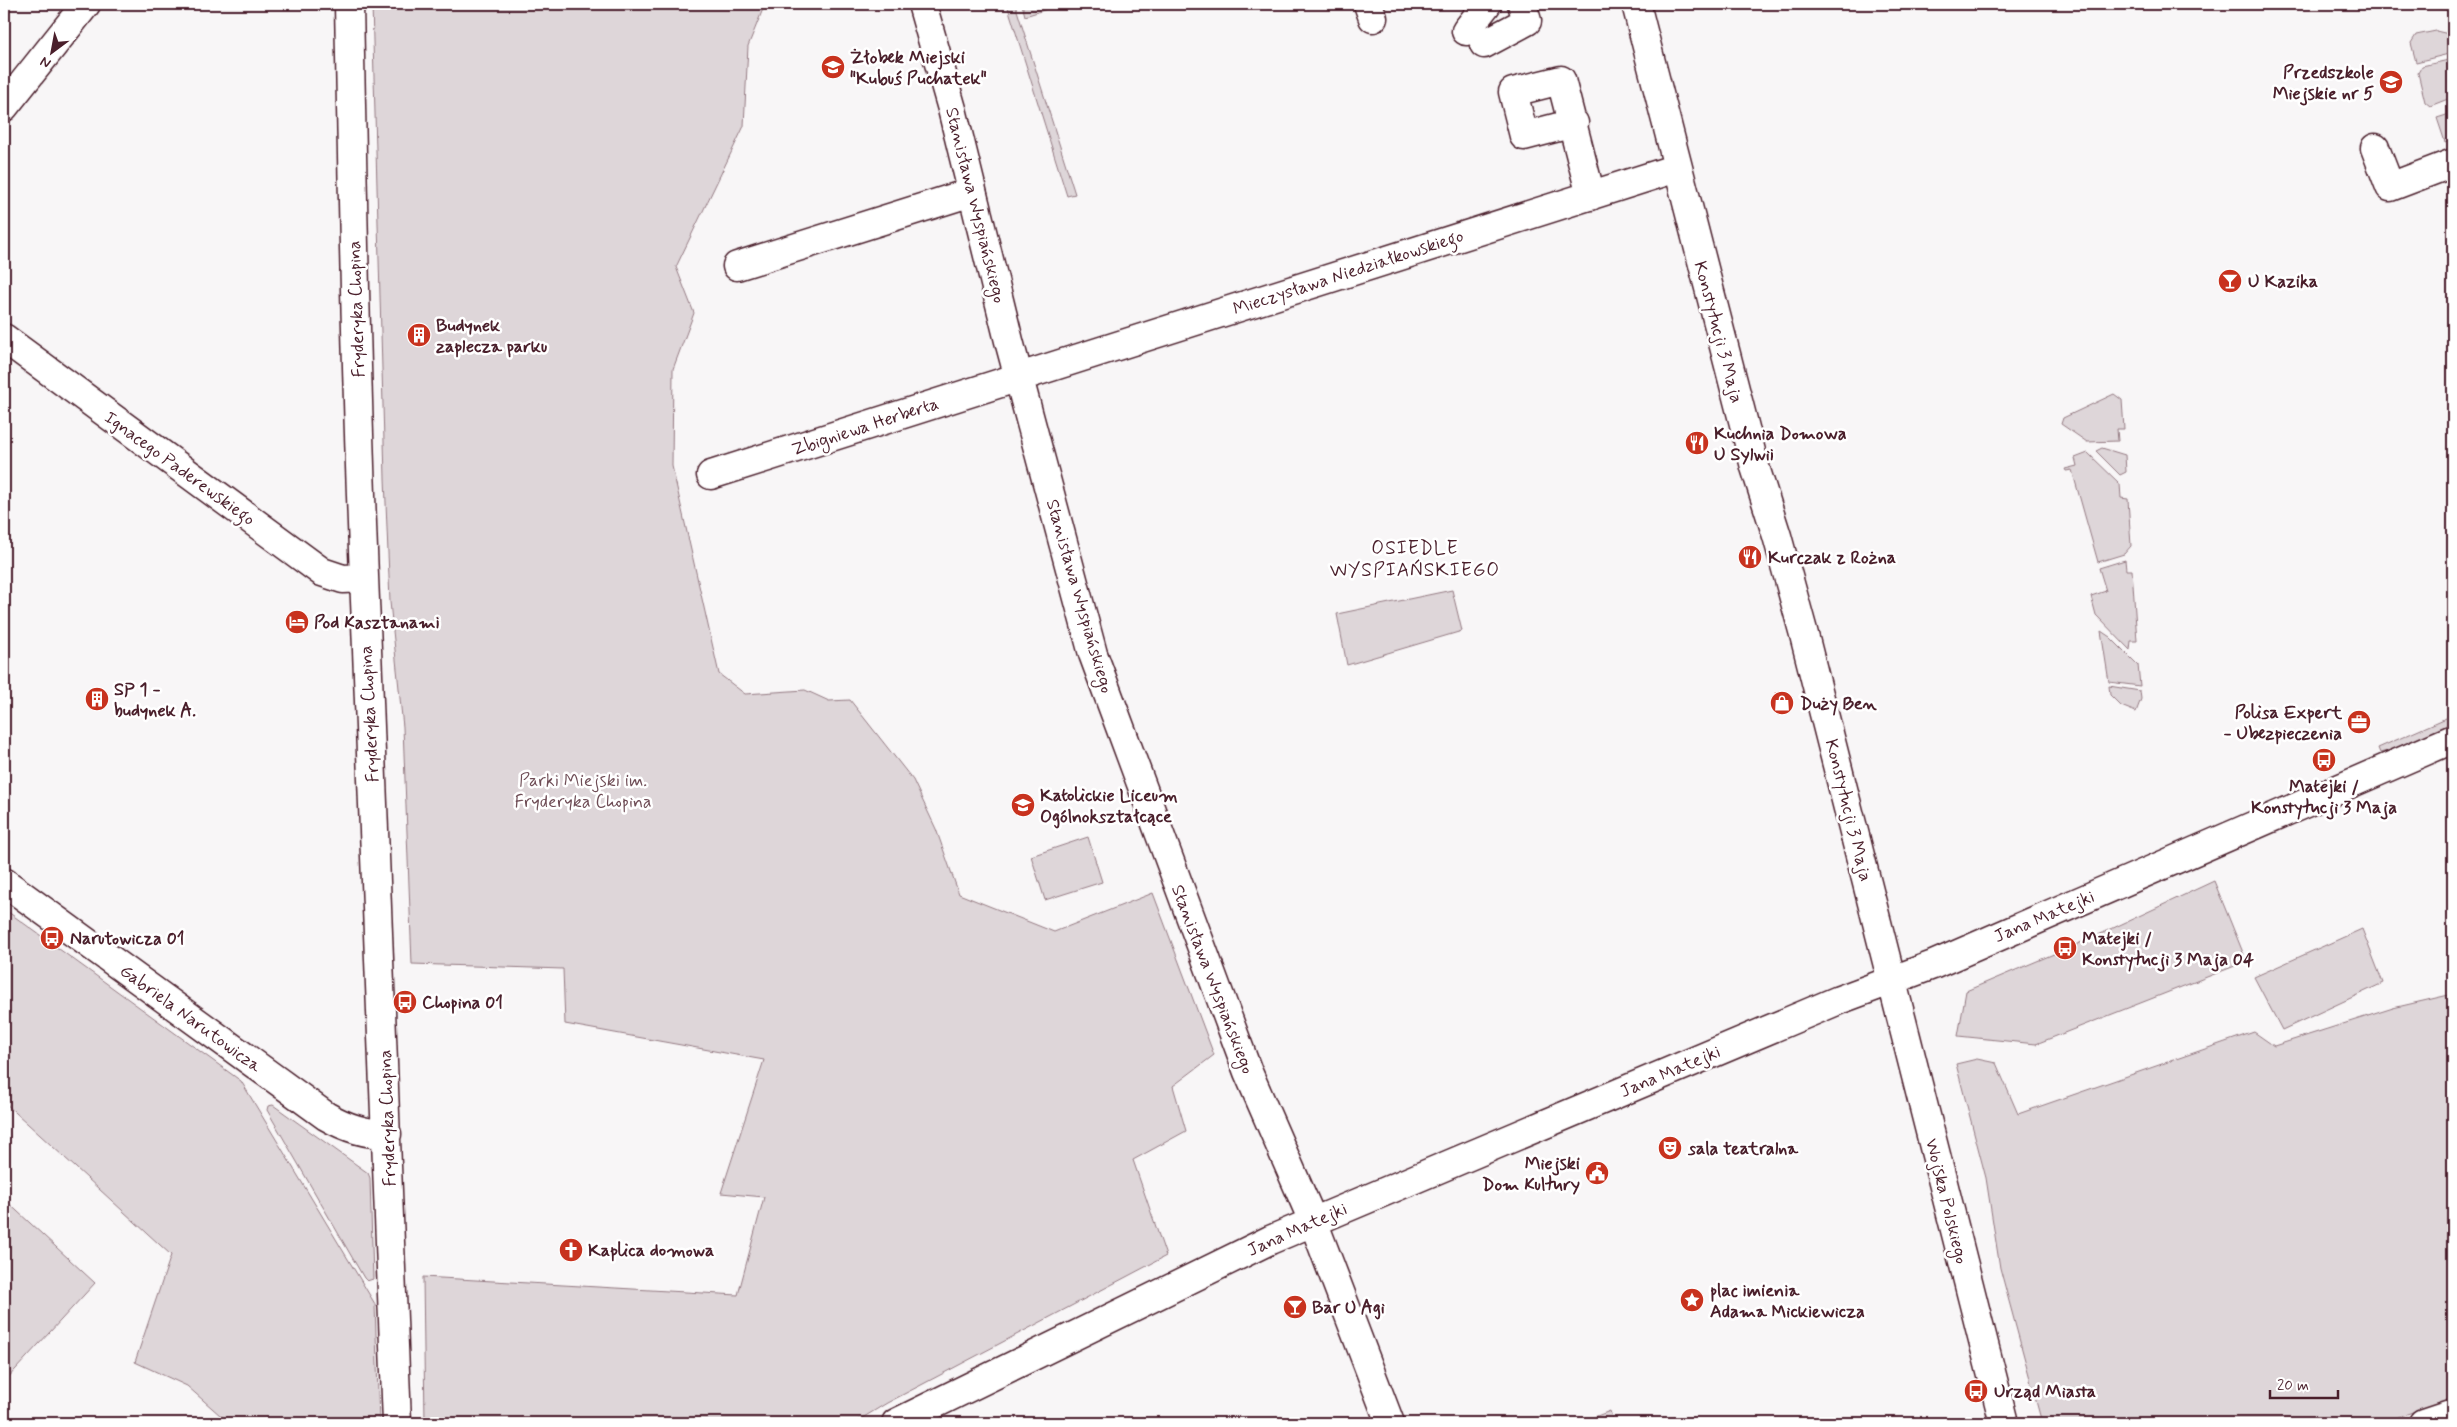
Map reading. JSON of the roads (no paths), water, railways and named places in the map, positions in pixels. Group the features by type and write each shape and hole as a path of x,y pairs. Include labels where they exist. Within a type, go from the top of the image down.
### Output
{"street":[{"path":"4,106 86,4"},
{"name":"Fryderyka Chopina","path":"349,4 356,331 364,578 388,1134 397,1423"},
{"name":"Stanisława Wyspiańskiego","path":"922,4 952,109 1018,376 1093,654 1248,1072 1312,1221 1390,1423"},
{"path":"1487,4 1475,37 1527,20 1522,4"},
{"name":"Konstytucji 3 Maja","path":"1636,4 1755,467 1777,536 1803,631 1892,979"},
{"path":"1574,123 1590,196"},
{"path":"2375,148 2390,187 2453,163"},
{"name":"Mieczysława Niedziałkowskiego","path":"1018,376 1677,168"},
{"path":"737,266 972,192"},
{"name":"Ignacego Paderewskiego","path":"4,338 322,572 343,579 364,578"},
{"name":"Zbigniewa Herberta","path":"711,475 1018,376"},
{"name":"Jana Matejki","path":"896,1423 1312,1221 1892,979 1933,965 2453,739"},
{"name":"Gabriela Narutowicza","path":"4,882 326,1116 343,1126 374,1134 388,1134"},
{"name":"Wojska Polskiego","path":"1892,979 2004,1423"},
{"path":"2423,1423 2453,1413"}],"place":[{"name":"Żłobek Miejski \"Kubuś Puchatek\"","path":"833,67"},
{"name":"Przedszkole Miejskie nr 5","path":"2391,82"},
{"name":"U Kazika","path":"2230,281"},
{"name":"Budynek zaplecza parku","path":"419,335"},
{"name":"Kuchnia Domowa U Sylwii","path":"1697,443"},
{"name":"Kurczak z Rożna","path":"1750,557"},
{"name":"Pod Kasztanami","path":"297,622"},
{"name":"SP 1 - budynek A.","path":"97,699"},
{"name":"Duży Ben","path":"1782,703"},
{"name":"Polisa Expert - Ubezpieczenia","path":"2359,722"},
{"name":"Matejki / Konstytucji 3 Maja","path":"2324,760"},
{"name":"Katolickie Liceum Ogólnokształcące","path":"1023,805"},
{"name":"Narutowicza 01","path":"52,938"},
{"name":"Matejki / Konstytucji 3 Maja 04","path":"2065,948"},
{"name":"Chopina 01","path":"405,1002"},
{"name":"sala teatralna","path":"1670,1148"},
{"name":"Miejski Dom Kultury","path":"1597,1173"},
{"name":"Kaplica domowa","path":"571,1250"},
{"name":"plac imienia Adama Mickiewicza","path":"1692,1300"},
{"name":"Bar U Agi","path":"1295,1307"},
{"name":"Urząd Miasta","path":"1976,1391"}],"district":[{"name":"OSIEDLE WYSPIAŃSKIEGO","path":"1415,558"}],"park label":[{"name":"Parki Miejski im. Fryderyka Chopina","path":"583,790"}]}
